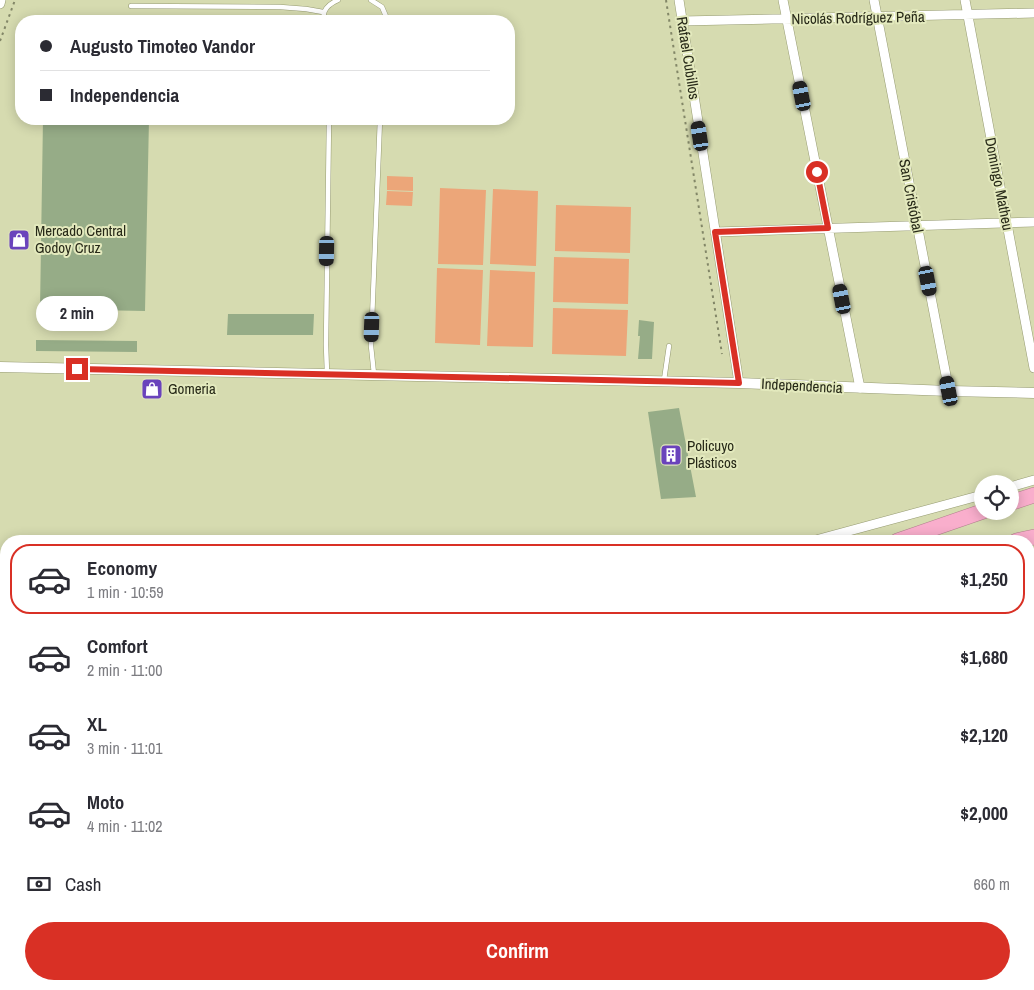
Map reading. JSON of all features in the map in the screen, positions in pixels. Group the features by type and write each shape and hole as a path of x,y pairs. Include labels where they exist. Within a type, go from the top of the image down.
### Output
{"highway":[{"path":"1019,500 1034,495"},
{"path":"914,535 974,514"}],"street":[{"path":"0,4 2,0"},
{"name":"Rafael Cubillos","path":"679,0 739,383"},
{"path":"783,0 860,388"},
{"name":"San Cristóbal","path":"874,0 949,391"},
{"name":"Domingo Matheu","path":"964,0 1034,368"},
{"name":"Nicolás Rodríguez Peña","path":"682,21 1034,13"},
{"path":"715,232 1034,222"},
{"name":"Independencia","path":"0,368 374,374 739,383 1034,393"},
{"path":"1019,484 1034,480"},
{"path":"834,535 974,497"}],"lane":[{"path":"323,15 330,4 338,0"},
{"path":"374,1 382,7 385,15"},
{"path":"131,6 280,7 306,8 323,12"},
{"path":"327,373 329,125"},
{"path":"374,374 371,346 380,125"},
{"path":"664,382 669,346"}],"path":[{"path":"0,41 15,0"},
{"path":"666,0 722,354"}],"shaded area":[{"path":"387,176 413,177 413,191 387,190"},
{"path":"440,188 486,190 483,265 438,264"},
{"path":"493,189 538,191 536,266 490,264"},
{"path":"387,191 413,192 412,206 386,205"},
{"path":"556,205 631,207 630,253 555,251"},
{"path":"554,257 629,259 628,304 553,302"},
{"path":"437,268 483,270 480,345 435,343"},
{"path":"490,270 535,272 533,347 487,346"},
{"path":"553,308 628,310 626,356 552,354"}],"building":[{"path":"43,125 149,125 145,311 40,309"},
{"path":"228,314 314,314 313,335 227,335"},
{"path":"639,320 654,322 652,359 638,359"},
{"path":"36,340 137,341 137,352 36,351"},
{"name":"Policuyo Plásticos","path":"679,408 696,497 661,499 648,412"}],"place":[{"name":"Mercado Central Godoy Cruz","path":"19,240"},
{"name":"Gomeria","path":"152,389"},
{"name":"Policuyo Plásticos","path":"671,455"}],"route":[{"path":"77,369 343,373 739,383 715,232 828,228 817,172"}]}
